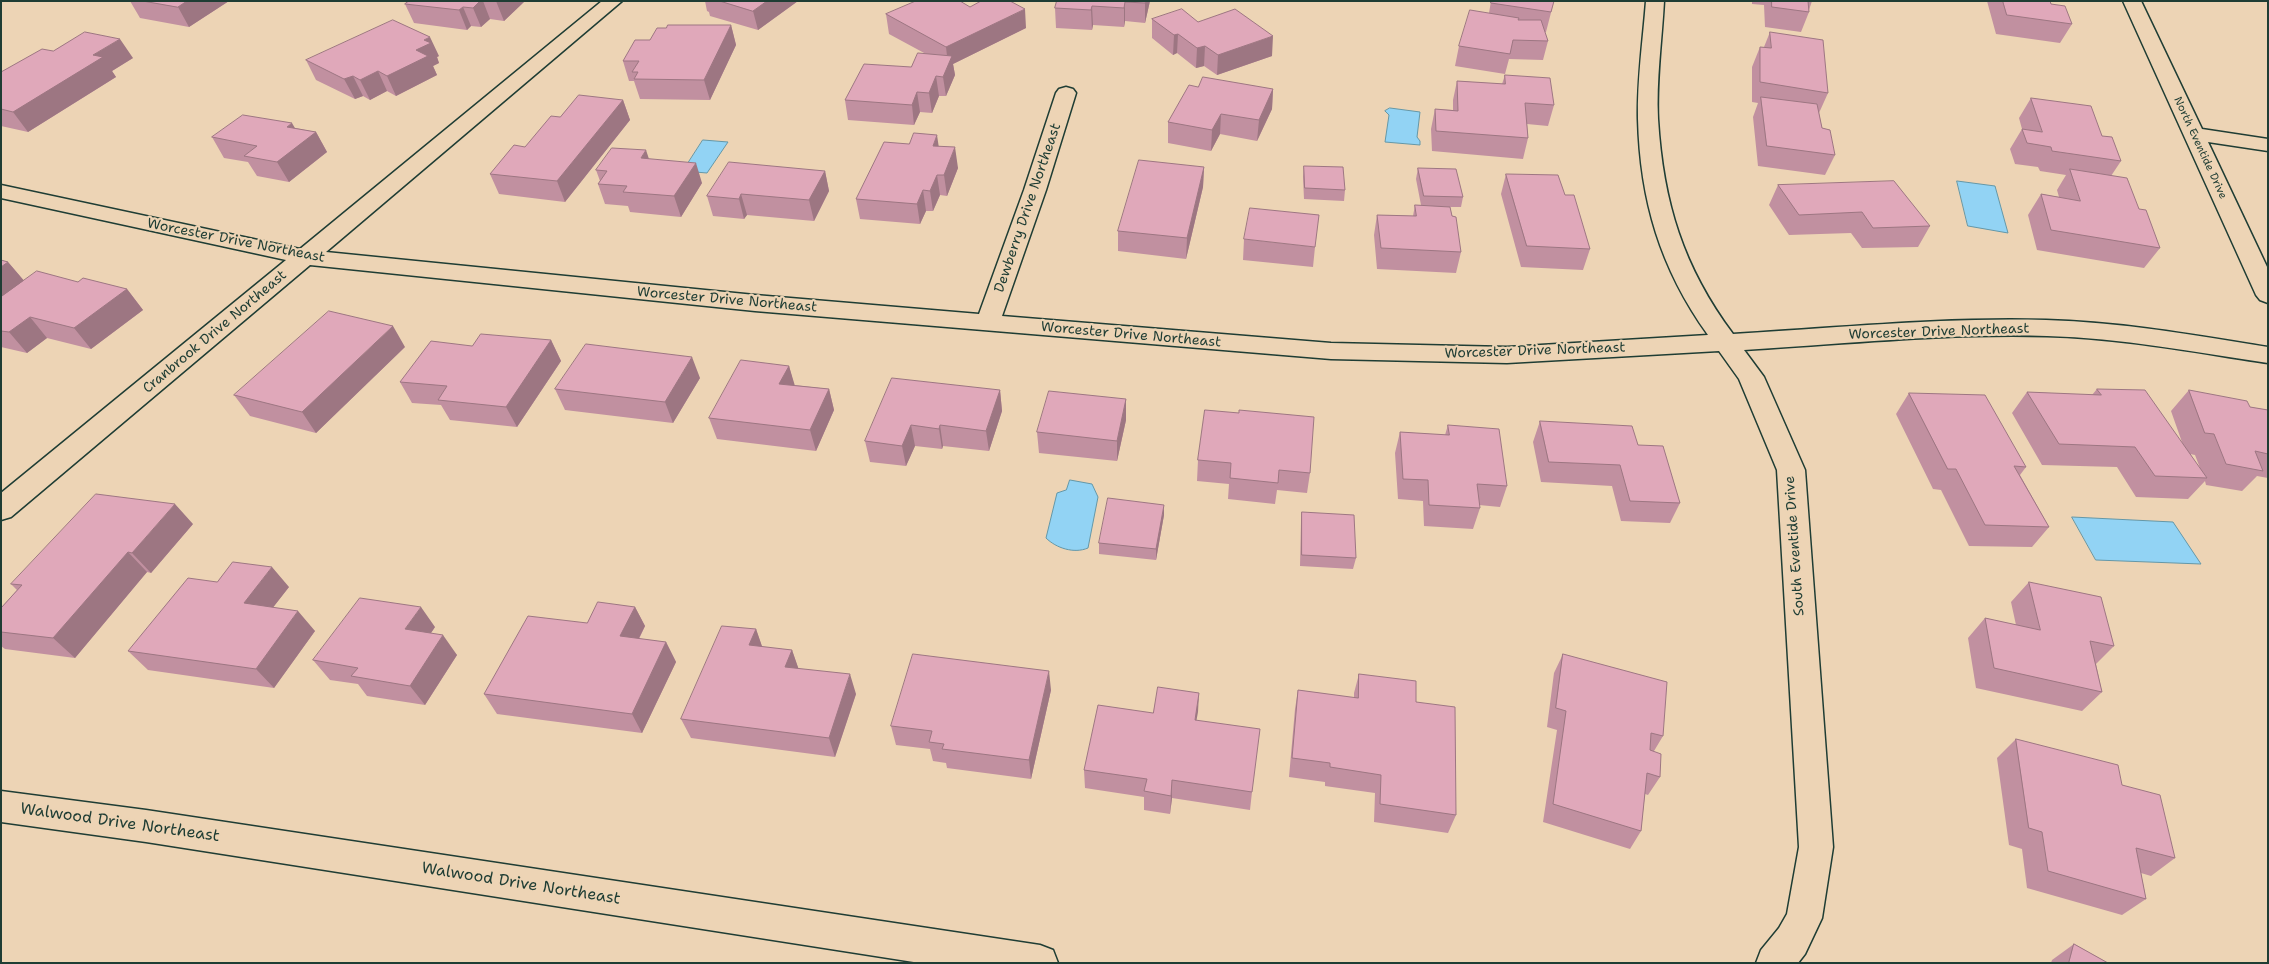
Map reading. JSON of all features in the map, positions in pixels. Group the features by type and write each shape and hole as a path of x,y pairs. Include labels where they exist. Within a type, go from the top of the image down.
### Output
{"street":[{"name":"Cranbrook Drive Northeast","path":"1,509 613,1"},
{"name":"South Eventide Drive","path":"1655,1 1648,117 1654,182 1660,213 1680,266 1700,307 1751,377 1791,470 1816,847 1804,918 1792,941 1774,963"},
{"name":"North Eventide Drive","path":"2132,1 2268,296"},
{"name":"Dewberry Drive Northeast","path":"988,322 1035,190 1066,93"},
{"path":"2193,134 2268,145"},
{"name":"Worcester Drive Northeast","path":"1,191 305,257 739,302 1340,352 1507,355 1982,328 2047,328 2134,334 2268,355"},
{"name":"Walwood Drive Northeast","path":"1,806 146,826 1040,963"}],"water":[{"path":"1390,108 1420,112 1417,137 1420,145 1385,142 1389,115 1385,111"},
{"path":"703,140 728,142 707,173 683,171"},
{"path":"1957,181 1995,186 2008,233 1968,226"},
{"path":"1070,480 1092,484 1098,497 1088,548 1083,550 1066,549 1055,545 1046,538 1057,493 1066,490"},
{"path":"2072,517 2173,522 2201,564 2096,560"}],"building":[{"path":"143,1 187,1 178,7"},
{"path":"409,1 480,1 473,8 463,7 459,10 405,4"},
{"path":"720,1 767,1 753,11"},
{"path":"916,1 960,1 970,7 981,1 1010,1 1025,9 946,47 886,14"},
{"path":"1057,1 1146,1 1145,3 1125,2 1124,8 1092,6 1091,10 1055,8"},
{"path":"1491,1 1554,1 1551,12 1491,3"},
{"path":"1772,1 1808,1 1809,12 1772,7"},
{"path":"2003,1 2050,1 2051,4 2065,6 2072,24 2007,15"},
{"path":"1182,9 1198,22 1235,9 1273,36 1218,55 1205,46 1197,48 1178,34 1174,35 1152,19"},
{"path":"1470,10 1519,18 1518,20 1541,20 1548,41 1513,40 1510,54 1459,46"},
{"path":"393,20 430,37 424,40 431,43 416,50 428,56 387,76 378,71 360,80 353,76 344,79 306,60"},
{"path":"668,25 731,25 704,80 634,79 638,72 632,72 639,61 623,61 635,40 650,40 657,28 666,28"},
{"path":"85,32 120,39 93,55 103,57 13,112 1,109 1,72 42,49 53,51"},
{"path":"1770,32 1823,40 1828,93 1760,82 1760,47 1771,48"},
{"path":"918,53 952,56 943,77 936,76 929,93 917,92 912,105 845,100 864,64 911,67"},
{"path":"1505,75 1550,78 1554,105 1525,103 1528,138 1436,131 1435,109 1458,111 1457,81 1505,84"},
{"path":"1203,77 1273,89 1259,120 1221,114 1212,130 1168,122 1189,85 1198,87"},
{"path":"579,95 623,100 557,181 490,174 514,145 525,147 551,116 560,117"},
{"path":"1761,97 1817,104 1822,128 1830,130 1835,155 1767,146"},
{"path":"2031,98 2091,106 2102,136 2112,137 2121,161 2052,151 2051,147 2027,143 2022,129 2042,132"},
{"path":"243,115 292,123 287,127 316,132 277,162 244,156 257,146 212,137"},
{"path":"914,133 937,135 933,146 955,147 944,175 937,175 930,191 923,190 917,204 856,199 884,142 909,144"},
{"path":"612,148 646,150 641,158 696,163 674,196 623,192 627,186 598,184 607,171 596,170"},
{"path":"1139,160 1204,167 1187,238 1118,231"},
{"path":"729,162 825,171 809,200 741,194 739,199 707,196"},
{"path":"1304,166 1343,167 1345,190 1305,188"},
{"path":"1418,168 1456,169 1463,197 1424,196"},
{"path":"2070,169 2127,178 2139,209 2146,210 2160,248 2051,230 2041,194 2080,201"},
{"path":"1506,174 1558,175 1565,195 1574,195 1590,249 1527,246"},
{"path":"1894,181 1930,226 1873,228 1862,212 1799,215 1778,185"},
{"path":"1415,205 1450,207 1452,216 1456,217 1461,252 1381,248 1377,215 1416,216"},
{"path":"1250,208 1319,215 1315,247 1244,239"},
{"path":"1,260 8,262 1,267"},
{"path":"37,271 78,282 83,278 127,289 74,328 30,317 9,332 1,331 1,297"},
{"path":"329,311 393,326 302,412 234,395"},
{"path":"481,334 551,340 506,407 438,400 447,386 400,382 431,341 472,346"},
{"path":"586,344 692,357 665,402 555,389"},
{"path":"741,360 789,366 779,384 829,389 810,430 709,418"},
{"path":"892,378 1000,390 986,431 940,425 939,429 911,425 902,446 865,441"},
{"path":"2097,389 2145,390 2207,478 2155,476 2135,447 2059,444 2027,392 2101,395"},
{"path":"2189,390 2247,401 2250,407 2268,410 2268,454 2255,451 2263,471 2226,464 2214,434 2205,433"},
{"path":"1049,391 1126,399 1117,441 1037,432"},
{"path":"1909,393 1985,395 2026,467 2014,466 2049,527 1985,525 1956,469 1948,469"},
{"path":"1205,410 1239,413 1239,410 1314,417 1310,473 1279,470 1278,483 1230,478 1231,463 1198,460"},
{"path":"1540,421 1632,426 1638,445 1663,446 1680,503 1630,501 1620,465 1549,462"},
{"path":"1448,425 1499,429 1507,486 1477,484 1480,508 1429,505 1428,480 1403,479 1400,432 1449,435"},
{"path":"96,494 175,504 132,553 128,552 53,638 1,632 1,608 22,585 11,584"},
{"path":"1108,498 1164,505 1156,549 1099,543"},
{"path":"1302,512 1354,515 1356,558 1302,555"},
{"path":"233,562 272,567 244,603 298,611 256,669 128,651 188,578 217,582"},
{"path":"2029,582 2101,597 2114,646 2090,641 2102,692 1994,668 1985,618 2040,630"},
{"path":"360,598 421,607 405,629 443,635 410,686 351,676 358,668 313,660"},
{"path":"598,602 635,607 620,636 666,642 632,714 484,694 528,616 587,623"},
{"path":"722,626 756,629 749,645 792,650 785,667 850,674 829,738 681,719"},
{"path":"913,654 1049,671 1029,760 942,749 944,744 929,742 932,731 891,726"},
{"path":"1563,654 1667,682 1663,736 1651,733 1650,750 1661,754 1660,777 1647,773 1641,831 1553,804 1566,711 1556,708"},
{"path":"1359,674 1416,681 1416,702 1455,707 1456,815 1380,804 1381,775 1330,767 1330,763 1292,758 1298,690 1358,698"},
{"path":"1158,687 1199,693 1195,720 1260,729 1252,792 1172,780 1171,796 1144,791 1147,779 1084,770 1098,705 1153,713"},
{"path":"2016,739 2118,765 2122,785 2160,795 2175,858 2136,848 2146,899 2048,871 2042,832 2029,828"},
{"path":"2074,944 2108,963 2069,963"}]}
